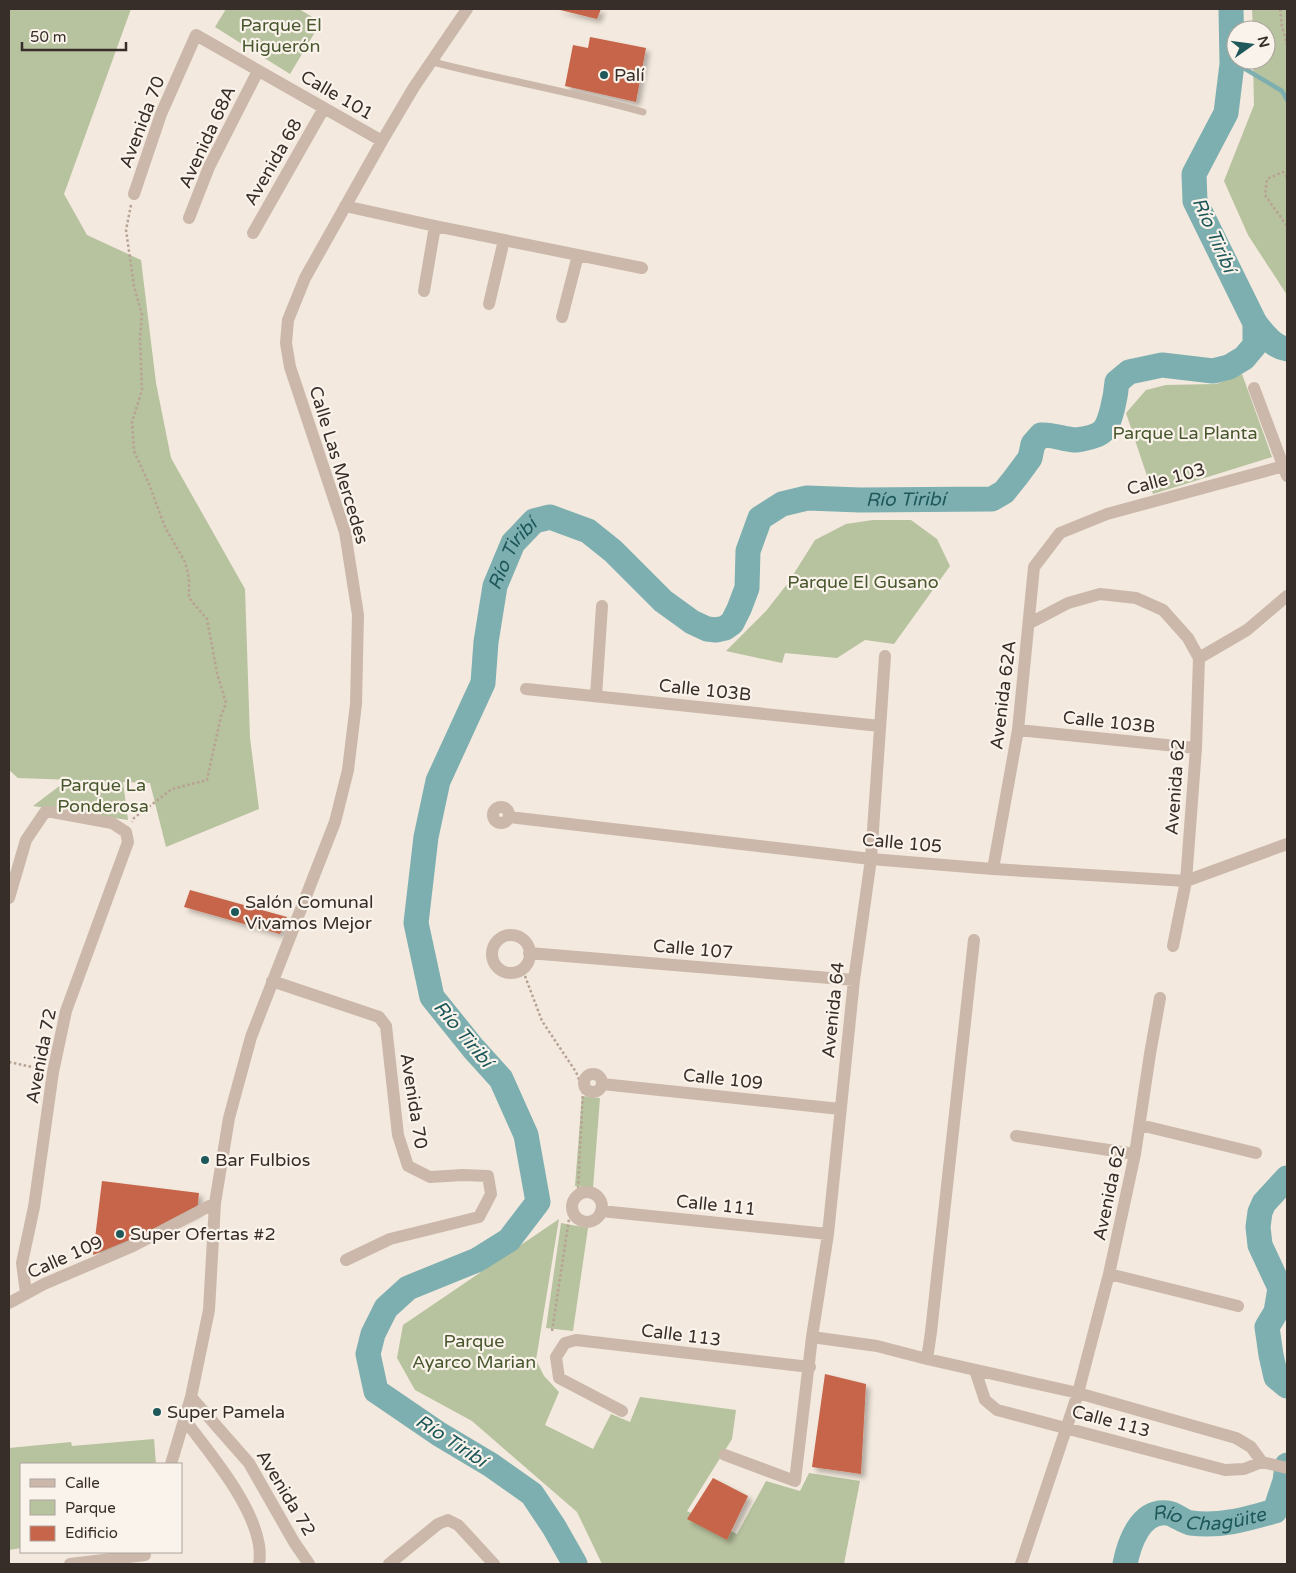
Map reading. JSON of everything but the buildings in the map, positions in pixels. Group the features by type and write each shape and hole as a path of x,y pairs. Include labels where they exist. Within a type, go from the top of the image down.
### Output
{"street":[{"name":"Calle Las Mercedes","path":"171,1463 191,1397 209,1310 215,1203 229,1118 252,1037 272,981 335,822 348,770 356,704 358,615 345,532 290,367 286,343 288,320 305,278 382,141 414,87 433,62 467,9"},
{"name":"Calle 101","path":"196,35 382,141"},
{"name":"Avenida 70","path":"134,194 161,114 196,35"},
{"name":"Avenida 68A","path":"189,218 210,168 258,71"},
{"name":"Avenida 68","path":"253,233 324,108"},
{"path":"345,206 642,268"},
{"path":"424,291 435,226"},
{"path":"490,304 504,240"},
{"path":"562,317 578,255"},
{"path":"1254,388 1285,471"},
{"name":"Calle 103","path":"1060,533 1107,514 1285,471"},
{"name":"Avenida 62A","path":"993,869 1018,730 1034,567 1060,533"},
{"path":"1030,622 1068,603 1100,594 1136,598 1163,610 1188,638 1199,658 1247,630 1287,596"},
{"path":"596,696 602,606"},
{"name":"Avenida 64","path":"725,1455 795,1480 810,1367 812,1337 828,1234 854,980 872,859 885,656"},
{"name":"Avenida 62","path":"1173,946 1186,881 1196,748 1199,658"},
{"name":"Calle 103B","path":"526,689 880,726"},
{"name":"Calle 103B","path":"1018,730 1196,748"},
{"path":"9,898 26,840 45,812 112,823 126,832"},
{"name":"Calle 105","path":"509,817 872,859 993,869 1186,881 1287,844"},
{"name":"Avenida 72","path":"26,1294 22,1263 34,1207 54,1072 66,1011 128,842 126,832"},
{"path":"927,1359 932,1332 974,940"},
{"name":"Calle 107","path":"529,953 854,980"},
{"name":"Avenida 70","path":"272,981 379,1017 386,1026 398,1135 408,1166 430,1177 488,1176 492,1194 479,1217 390,1239 346,1260"},
{"name":"Avenida 62","path":"1021,1564 1078,1393 1109,1274 1135,1154 1160,998"},
{"name":"Calle 109","path":"602,1084 840,1109"},
{"path":"1140,1126 1256,1153"},
{"path":"1016,1136 1135,1154"},
{"name":"Calle 109","path":"9,1303 44,1284 133,1246 215,1203"},
{"name":"Calle 111","path":"601,1211 828,1234"},
{"path":"1109,1274 1238,1306"},
{"name":"Calle 113","path":"812,1337 877,1346 1078,1393 1236,1438 1251,1447 1268,1463"},
{"name":"Calle 113","path":"622,1411 559,1378 556,1356 565,1343 576,1340 810,1367"},
{"name":"Calle 113","path":"975,1370 985,1400 997,1410 1225,1470 1244,1469 1268,1463"},
{"name":"Avenida 72","path":"191,1397 249,1463 294,1542 309,1564"},
{"path":"184,1420 225,1475 253,1522 260,1546 259,1564"},
{"path":"1268,1463 1287,1468"},
{"path":"389,1564 438,1524 448,1520 458,1525 494,1564"},
{"path":"70,1564 144,1557"}],"lane":[{"path":"433,62 479,74 610,102 643,112"}],"path":[{"path":"1280,9 1287,45"},
{"path":"1287,177 1283,172 1267,179 1265,196 1287,226"},
{"path":"126,832 134,818 172,789 207,780 221,716 226,703 217,673 207,619 189,598 189,578 185,562 165,527 150,484 134,451 132,422 142,390 140,338 142,316 134,286 126,230 134,194"},
{"path":"525,976 542,1021 576,1072 582,1089 578,1190"},
{"path":"9,1062 54,1072"},
{"path":"552,1332 569,1219"}],"green space":[{"name":"Parque La Ponderosa","path":"9,9 131,9 64,194 87,235 141,260 156,383 171,458 245,589 250,738 259,809 166,847 150,783 123,782 128,820 33,806 62,784 74,780 18,778 9,770"},
{"name":"Parque El Higuerón","path":"226,9 299,9 321,22 290,74 215,27"},
{"path":"1252,9 1287,9 1287,295 1248,235 1224,181 1254,105 1253,70 1276,70 1276,20 1253,20"},
{"name":"Parque La Planta","path":"1242,374 1272,457 1153,494 1126,413 1146,390 1166,385 1216,384"},
{"name":"Parque El Gusano","path":"873,520 911,520 937,539 950,566 894,644 865,640 837,658 785,653 782,663 726,651 766,611 788,583 815,540 846,524"},
{"path":"582,1096 600,1098 593,1188 575,1186"},
{"name":"Parque Ayarco Marian","path":"559,1219 536,1360 544,1376 559,1392 545,1425 593,1449 611,1414 630,1422 640,1397 736,1410 732,1439 687,1511 737,1534 766,1481 800,1491 809,1473 860,1481 844,1564 602,1564 577,1512 472,1421 415,1390 397,1358 403,1325"},
{"path":"561,1223 588,1228 573,1331 546,1328"},
{"path":"154,1439 156,1463 20,1463 20,1548 9,1550 9,1448 71,1442 72,1446"}],"waterway":[{"name":"Río Tiribí","path":"575,1564 532,1494 491,1465 439,1434 376,1391 368,1354 373,1334 386,1308 408,1288 477,1260 509,1240 538,1202 526,1135 501,1079 432,997 416,923 426,837 438,781 483,683 486,642 495,586 513,543 534,521 550,517 588,531 613,551 663,601 692,622 707,629 725,628 732,623 747,588 748,551 760,518 782,504 807,498 860,500 992,499 1004,492 1016,477 1030,458 1033,444 1041,435 1076,440 1094,436 1103,431 1111,415 1117,382 1129,372 1162,365 1213,371 1229,367 1244,358 1255,345 1255,323 1195,201 1194,174 1226,113 1232,64 1231,9"},
{"path":"1247,70 1282,91 1287,100"},
{"name":"Río Chagüite","path":"1255,323 1273,343 1287,349"},
{"name":"Río Chagüite","path":"1287,1178 1264,1203 1260,1212 1258,1227 1260,1245 1280,1288 1276,1312 1267,1327 1276,1377 1287,1386"},
{"name":"Río Chagüite","path":"1125,1564 1129,1547 1137,1530 1150,1517 1158,1514 1167,1513 1191,1523 1212,1524 1244,1519 1275,1511 1285,1481 1287,1465"}],"place":[{"name":"Palí","path":"604,75"},
{"name":"Salón Comunal Vivamos Mejor","path":"235,912"},
{"name":"Bar Fulbios","path":"205,1160"},
{"name":"Super Ofertas #2","path":"120,1234"},
{"name":"Super Pamela","path":"157,1412"}]}
